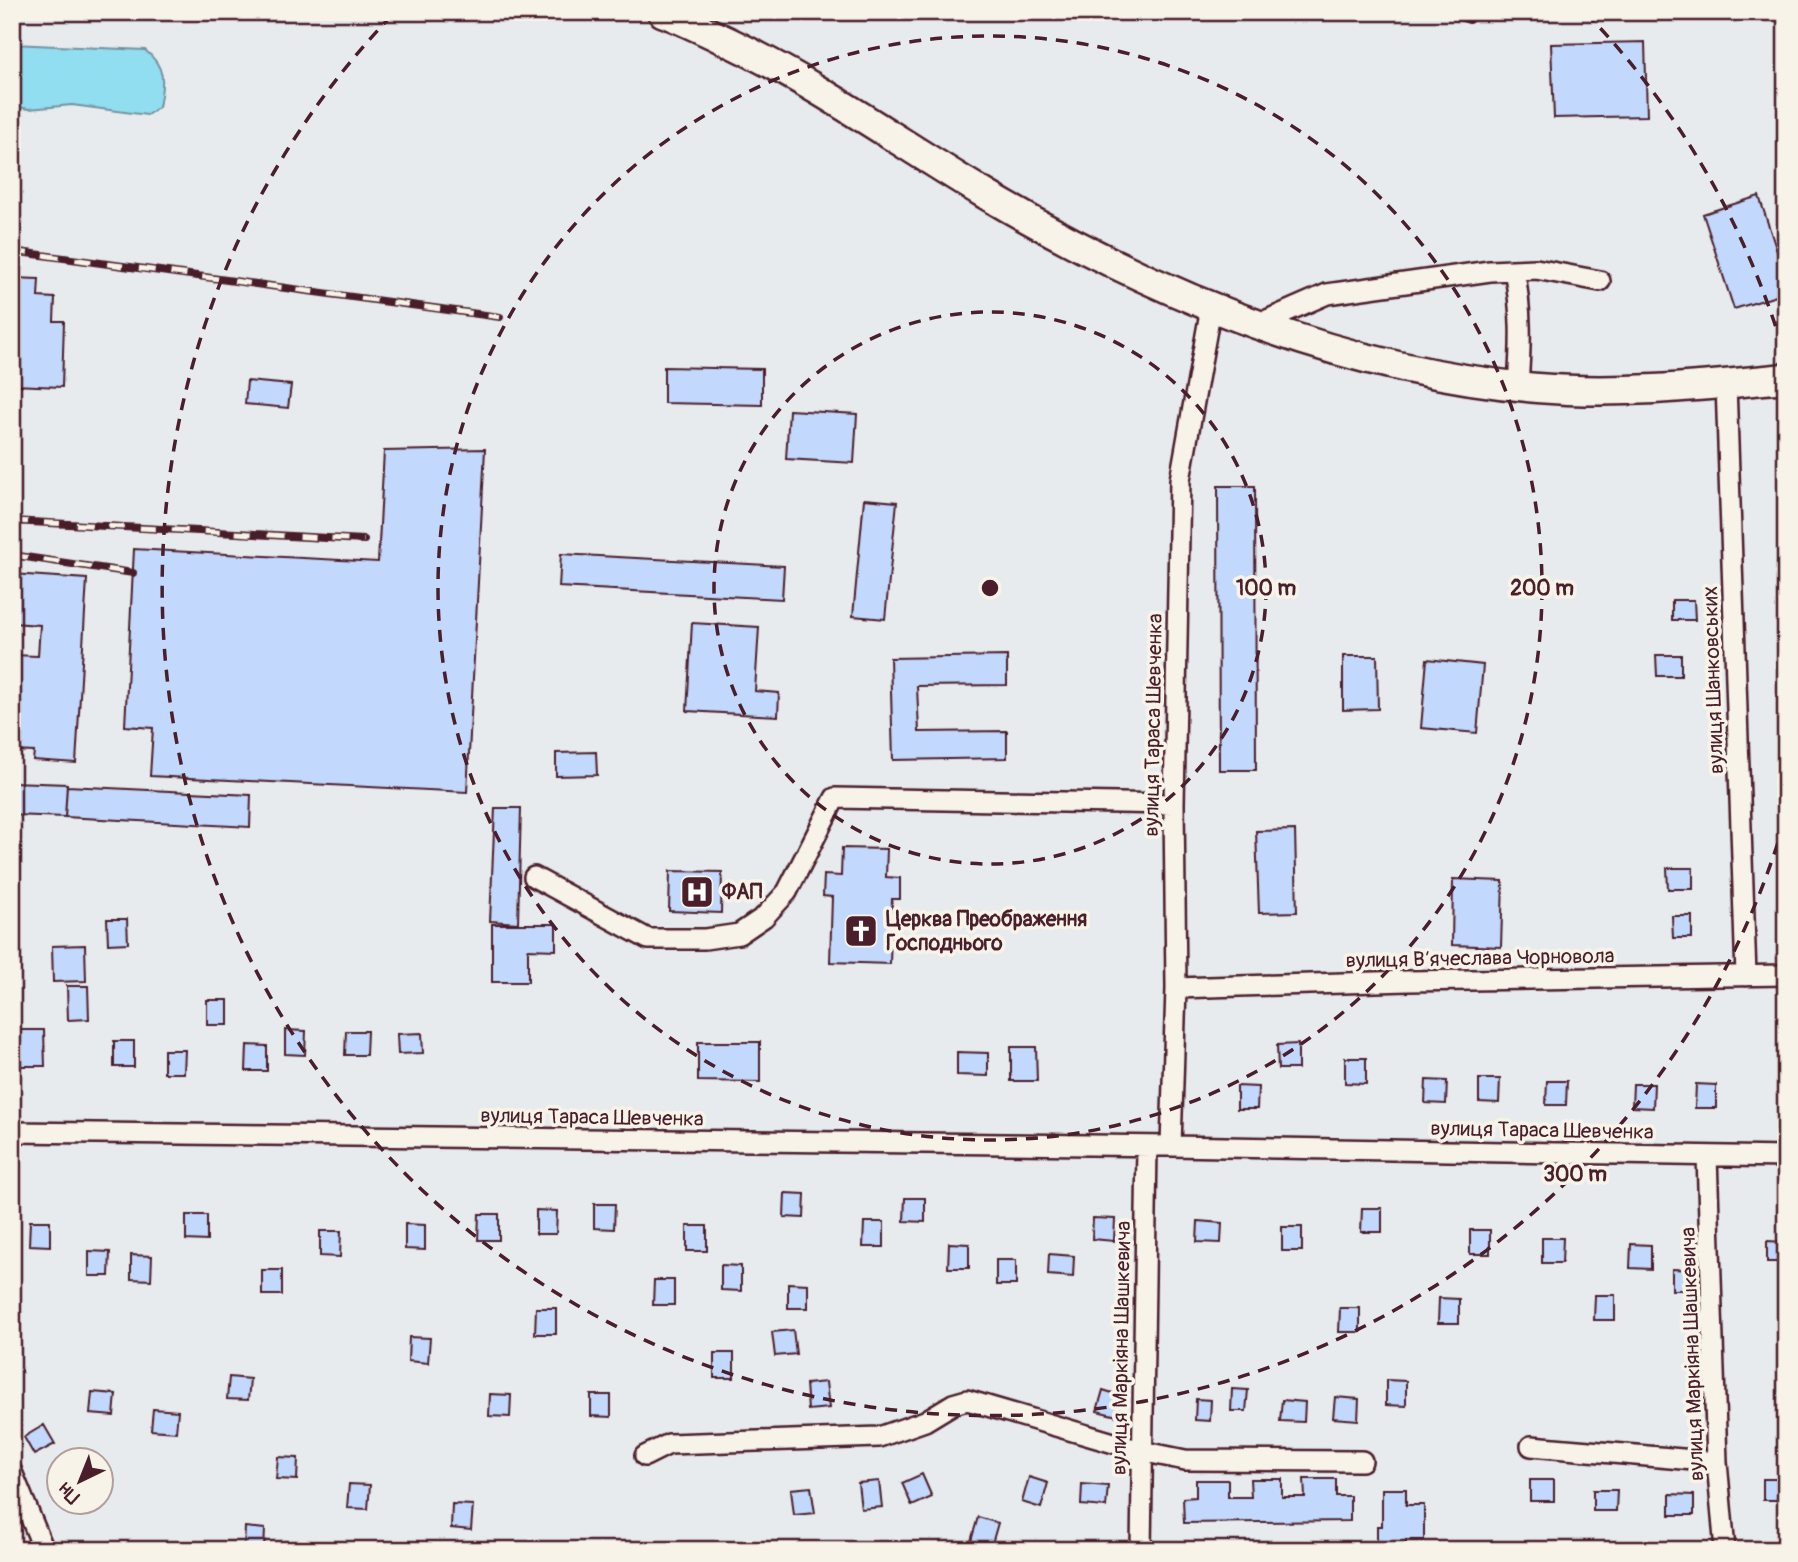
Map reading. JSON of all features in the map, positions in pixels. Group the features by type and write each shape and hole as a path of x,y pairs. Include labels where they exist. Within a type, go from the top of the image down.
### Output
{"highway":[{"path":"662,12 751,52 830,96 983,193 1053,233 1211,307 1292,336 1445,375 1518,385 1606,391 1786,378"}],"street":[{"path":"1258,324 1327,294 1514,270 1536,269 1600,281"},
{"path":"1514,270 1520,303 1518,385"},
{"name":"вулиця Тараса Шевченка","path":"1171,1146 1176,988 1174,804 1180,480 1211,307"},
{"name":"вулиця Шанковських","path":"1727,384 1746,975"},
{"path":"534,877 648,939 705,939 739,934 764,917 787,892 835,798 1174,804"},
{"name":"вулиця Вʼячеслава Чорновола","path":"1176,988 1422,980 1786,975"},
{"name":"вулиця Тараса Шевченка","path":"12,1132 1171,1146 1786,1157"},
{"name":"вулиця Маркіяна Шашкевича","path":"1141,1550 1147,1146"},
{"name":"вулиця Маркіяна Шашкевича","path":"1707,1156 1717,1462 1725,1550"},
{"path":"645,1456 669,1444 879,1437 925,1421 953,1404 967,1400 1141,1451 1185,1461 1362,1461"},
{"path":"1531,1446 1717,1462"},
{"path":"12,1472 44,1550"}],"water":[{"path":"12,44 145,50 157,63 162,76 159,107 147,115 72,105 29,109 12,106"}],"building":[{"path":"1645,42 1647,116 1554,118 1551,44"},
{"path":"1759,196 1786,279 1786,293 1734,309 1703,214"},
{"path":"12,278 39,279 38,297 55,298 54,321 64,321 62,387 12,385"},
{"path":"664,367 762,369 762,405 664,403"},
{"path":"247,381 291,385 288,408 245,404"},
{"path":"789,410 857,414 854,463 786,459"},
{"path":"485,449 467,792 150,776 153,728 125,726 134,549 378,562 384,451"},
{"path":"1218,486 1255,486 1256,770 1219,770"},
{"path":"864,499 897,502 885,619 853,616"},
{"path":"561,554 784,566 782,599 559,587"},
{"path":"12,574 87,579 76,763 33,760 34,752 12,751 12,655 38,656 40,625 12,623"},
{"path":"1672,600 1694,600 1695,620 1672,620"},
{"path":"692,623 759,627 755,691 779,693 778,716 687,711"},
{"path":"1656,655 1681,655 1681,676 1657,676"},
{"path":"1007,656 1007,685 917,686 919,732 1007,731 1007,758 893,760 890,658"},
{"path":"1343,656 1377,656 1378,709 1343,710"},
{"path":"1427,659 1483,665 1477,733 1421,728"},
{"path":"596,752 597,775 556,776 556,753"},
{"path":"12,782 67,784 65,817 12,815"},
{"path":"67,786 251,795 250,827 65,817"},
{"path":"495,808 521,808 518,923 490,921"},
{"path":"1295,830 1297,912 1259,913 1256,831"},
{"name":"Церква Преображення Господнього","path":"842,848 887,849 886,877 900,878 900,899 892,899 890,964 830,962 832,897 823,896 824,875 841,876"},
{"path":"1667,868 1693,868 1693,889 1668,889"},
{"path":"670,871 722,872 721,913 669,911"},
{"path":"1453,879 1503,881 1501,947 1452,945"},
{"path":"1672,916 1692,916 1692,938 1673,938"},
{"path":"107,919 127,919 128,943 108,944"},
{"path":"492,924 556,924 556,950 528,949 528,982 492,982"},
{"path":"85,945 86,981 53,982 52,946"},
{"path":"67,986 88,986 89,1019 68,1020"},
{"path":"207,1000 228,1000 228,1025 207,1025"},
{"path":"12,1030 44,1030 45,1066 12,1066"},
{"path":"285,1030 306,1031 305,1055 285,1054"},
{"path":"346,1031 367,1031 366,1055 345,1055"},
{"path":"422,1033 423,1053 398,1054 397,1034"},
{"path":"114,1041 134,1041 134,1067 114,1067"},
{"path":"698,1042 760,1042 760,1082 698,1081"},
{"path":"1298,1044 1298,1069 1278,1069 1277,1045"},
{"path":"247,1045 267,1046 267,1071 246,1071"},
{"path":"1011,1047 1036,1047 1037,1081 1011,1081"},
{"path":"164,1050 185,1050 184,1073 164,1073"},
{"path":"957,1052 988,1053 988,1076 957,1075"},
{"path":"1345,1058 1366,1058 1366,1084 1345,1083"},
{"path":"1479,1079 1500,1079 1499,1103 1479,1102"},
{"path":"1426,1080 1447,1081 1446,1104 1425,1103"},
{"path":"1547,1081 1567,1081 1566,1105 1546,1105"},
{"path":"1633,1084 1654,1084 1653,1108 1632,1107"},
{"path":"1696,1084 1716,1085 1716,1108 1695,1108"},
{"path":"1237,1086 1258,1087 1257,1109 1237,1109"},
{"path":"785,1193 805,1194 804,1218 784,1217"},
{"path":"905,1198 925,1198 925,1222 904,1221"},
{"path":"594,1204 615,1204 614,1229 594,1228"},
{"path":"1362,1208 1382,1208 1382,1232 1361,1232"},
{"path":"536,1210 557,1211 556,1234 536,1234"},
{"path":"479,1214 499,1214 499,1240 478,1240"},
{"path":"186,1215 207,1215 207,1241 186,1240"},
{"path":"1093,1218 1115,1219 1114,1241 1092,1239"},
{"path":"30,1221 50,1221 50,1246 29,1245"},
{"path":"1198,1221 1222,1223 1221,1243 1197,1242"},
{"path":"864,1222 884,1222 884,1247 863,1247"},
{"path":"405,1224 425,1225 425,1250 405,1249"},
{"path":"687,1226 707,1226 707,1251 687,1251"},
{"path":"1282,1227 1302,1227 1302,1251 1282,1251"},
{"path":"1470,1230 1490,1230 1490,1254 1470,1254"},
{"path":"320,1231 341,1231 340,1257 320,1256"},
{"path":"1542,1238 1563,1238 1562,1263 1542,1263"},
{"path":"1767,1241 1786,1242 1786,1262 1767,1262"},
{"path":"949,1243 969,1244 969,1268 948,1268"},
{"path":"1631,1244 1651,1245 1651,1269 1630,1268"},
{"path":"89,1251 110,1252 109,1276 89,1276"},
{"path":"1049,1254 1074,1256 1073,1277 1048,1275"},
{"path":"131,1255 152,1256 151,1280 131,1279"},
{"path":"996,1260 1016,1260 1016,1285 996,1285"},
{"path":"721,1265 741,1266 741,1291 721,1290"},
{"path":"1672,1269 1696,1270 1696,1290 1672,1290"},
{"path":"262,1270 282,1270 282,1295 262,1295"},
{"path":"654,1280 674,1280 674,1305 653,1305"},
{"path":"788,1283 808,1284 808,1308 788,1308"},
{"path":"1595,1295 1615,1295 1615,1320 1594,1320"},
{"path":"1439,1298 1459,1299 1459,1323 1438,1323"},
{"path":"536,1308 556,1308 556,1334 535,1334"},
{"path":"1340,1308 1360,1308 1360,1332 1339,1332"},
{"path":"793,1330 796,1354 775,1356 772,1332"},
{"path":"409,1337 430,1338 428,1363 408,1361"},
{"path":"714,1353 734,1353 734,1378 714,1378"},
{"path":"229,1377 250,1379 248,1400 227,1399"},
{"path":"1386,1380 1406,1381 1406,1406 1386,1405"},
{"path":"826,1382 829,1408 808,1410 806,1384"},
{"path":"1232,1389 1248,1390 1246,1411 1231,1411"},
{"path":"1103,1390 1122,1396 1117,1416 1097,1411"},
{"path":"92,1392 116,1394 114,1416 90,1414"},
{"path":"490,1394 511,1395 510,1417 489,1416"},
{"path":"591,1395 611,1395 611,1417 591,1416"},
{"path":"1335,1397 1359,1399 1358,1420 1333,1418"},
{"path":"1196,1399 1211,1400 1210,1421 1195,1420"},
{"path":"1282,1400 1305,1402 1304,1422 1280,1421"},
{"path":"153,1409 178,1411 176,1432 151,1430"},
{"path":"44,1425 55,1444 46,1446 46,1449 34,1455 24,1437"},
{"path":"278,1457 298,1458 297,1480 276,1479"},
{"path":"922,1474 932,1497 912,1506 902,1483"},
{"path":"1029,1477 1048,1483 1041,1508 1022,1502"},
{"path":"1250,1479 1282,1479 1282,1497 1305,1497 1304,1479 1336,1479 1336,1496 1350,1496 1350,1521 1184,1523 1183,1498 1196,1497 1196,1480 1228,1480 1228,1497 1251,1497"},
{"path":"1763,1479 1785,1479 1785,1500 1763,1500"},
{"path":"1530,1480 1554,1480 1554,1501 1530,1501"},
{"path":"879,1481 882,1507 861,1509 858,1483"},
{"path":"349,1484 370,1485 368,1509 347,1508"},
{"path":"1082,1484 1108,1486 1106,1507 1081,1505"},
{"path":"811,1487 815,1513 794,1515 791,1489"},
{"path":"1382,1489 1406,1489 1406,1505 1424,1505 1424,1540 1406,1540 1406,1550 1377,1550 1377,1526 1382,1526"},
{"path":"1593,1490 1617,1490 1616,1511 1593,1511"},
{"path":"1670,1494 1694,1495 1694,1515 1670,1515"},
{"path":"452,1504 473,1505 471,1530 451,1528"},
{"path":"978,1517 998,1523 991,1547 971,1541"},
{"path":"245,1527 265,1529 264,1550 244,1550"}],"railway":[{"path":"1445,12 1469,20"},
{"path":"12,251 500,317"},
{"path":"12,521 364,540"},
{"path":"12,555 133,573"}],"place":[{"name":"ФАП","path":"697,892"},
{"name":"Церква Преображення Господнього","path":"861,931"}]}
